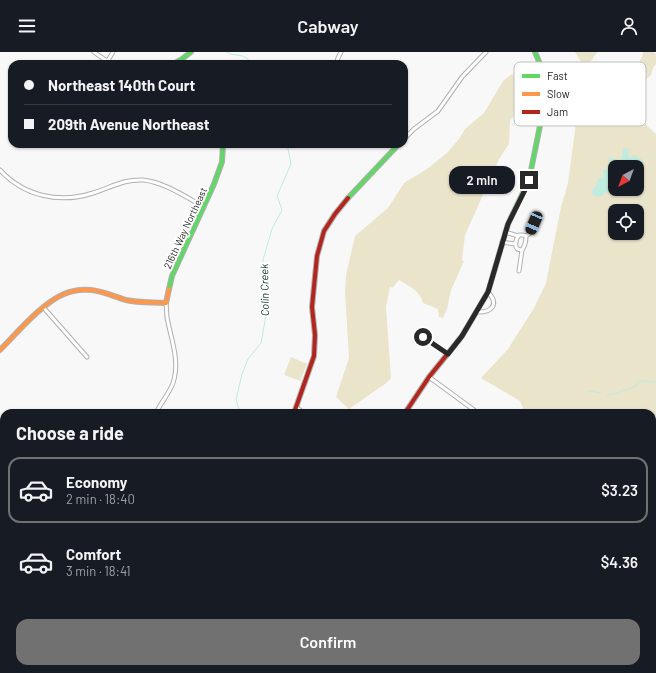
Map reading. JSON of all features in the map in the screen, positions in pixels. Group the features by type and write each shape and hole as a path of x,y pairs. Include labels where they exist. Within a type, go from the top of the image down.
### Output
{"street":[{"path":"94,52 104,60"},
{"path":"180,60 191,52"},
{"path":"408,135 438,111 462,77 486,52"},
{"path":"535,52 539,62"},
{"path":"408,409 429,377 462,336 488,292 505,232 529,180 540,126"},
{"name":"216th Way Northeast","path":"158,409 171,388 176,370 176,357 167,320 166,303 172,276 212,190 222,163 224,148"},
{"path":"299,409 296,407 314,356 316,335 312,307 317,256 324,231 348,198 395,148"},
{"path":"0,170 14,182 39,195 56,198 81,197 117,184 128,181 143,180 161,185 204,207"},
{"path":"520,271 522,250 525,244 526,236 529,234 534,223"},
{"path":"505,232 518,236 526,236"},
{"path":"518,236 515,244 516,248 522,250"},
{"path":"502,242 515,244"},
{"path":"0,350 43,307 65,293 90,289 129,301 166,303"},
{"path":"476,312 484,312 489,310 492,306 494,302 492,296 488,292"},
{"path":"43,307 87,357"},
{"path":"423,337 448,354"},
{"path":"429,377 473,409"}],"shaded area":[{"path":"575,52 598,52 590,62 581,62"},
{"path":"643,52 653,52 656,54 656,64 651,75 646,79 646,62 639,62"},
{"path":"512,74 514,75 514,116 510,121 509,144 499,159 465,235 462,260 464,261 451,290 447,309 443,318 439,317 438,309 423,303 417,292 407,284 399,280 392,288 390,286 386,307 391,378 385,384 349,409 336,397 349,358 345,292 346,275 355,236 388,208 404,183 427,169 447,153 465,129 484,113 503,81"},
{"path":"646,125 656,134 656,409 523,409 520,401 481,378 508,349 534,308 546,283 561,207 568,183 576,126"},
{"path":"624,148 628,149 629,157 634,155 643,160 620,160"},
{"path":"609,158 620,160 608,160"},
{"path":"608,169 608,191 599,197 591,193 596,186 598,179 604,176 602,170"},
{"path":"291,357 307,364 300,381 284,375"}],"waterway":[{"name":"Colin Creek","path":"227,52 230,54 243,56 248,60"},
{"name":"Colin Creek","path":"239,409 236,400 242,374 248,359 261,343 267,310 263,260 272,229 282,210 277,196 291,164 288,148"},
{"path":"608,395 635,387 639,382 656,382"},
{"path":"588,392 601,393"}],"traffic: fast":[{"path":"180,60 191,52"},
{"path":"535,52 539,62"},
{"path":"491,282 508,224 529,180 540,126"},
{"path":"169,289 172,276 214,184 222,162 223,148"},
{"path":"348,198 395,148"}],"traffic: slow":[{"path":"0,350 47,304 67,293 78,290 91,290 131,301 166,303 169,289"}],"traffic: jam":[{"path":"295,409 314,356 315,335 312,307 317,256 324,231 348,198"},
{"path":"408,409 429,377 462,336 488,292 491,282"}],"route":[{"path":"423,337 448,354 462,336 488,292 505,232 529,180"}]}
